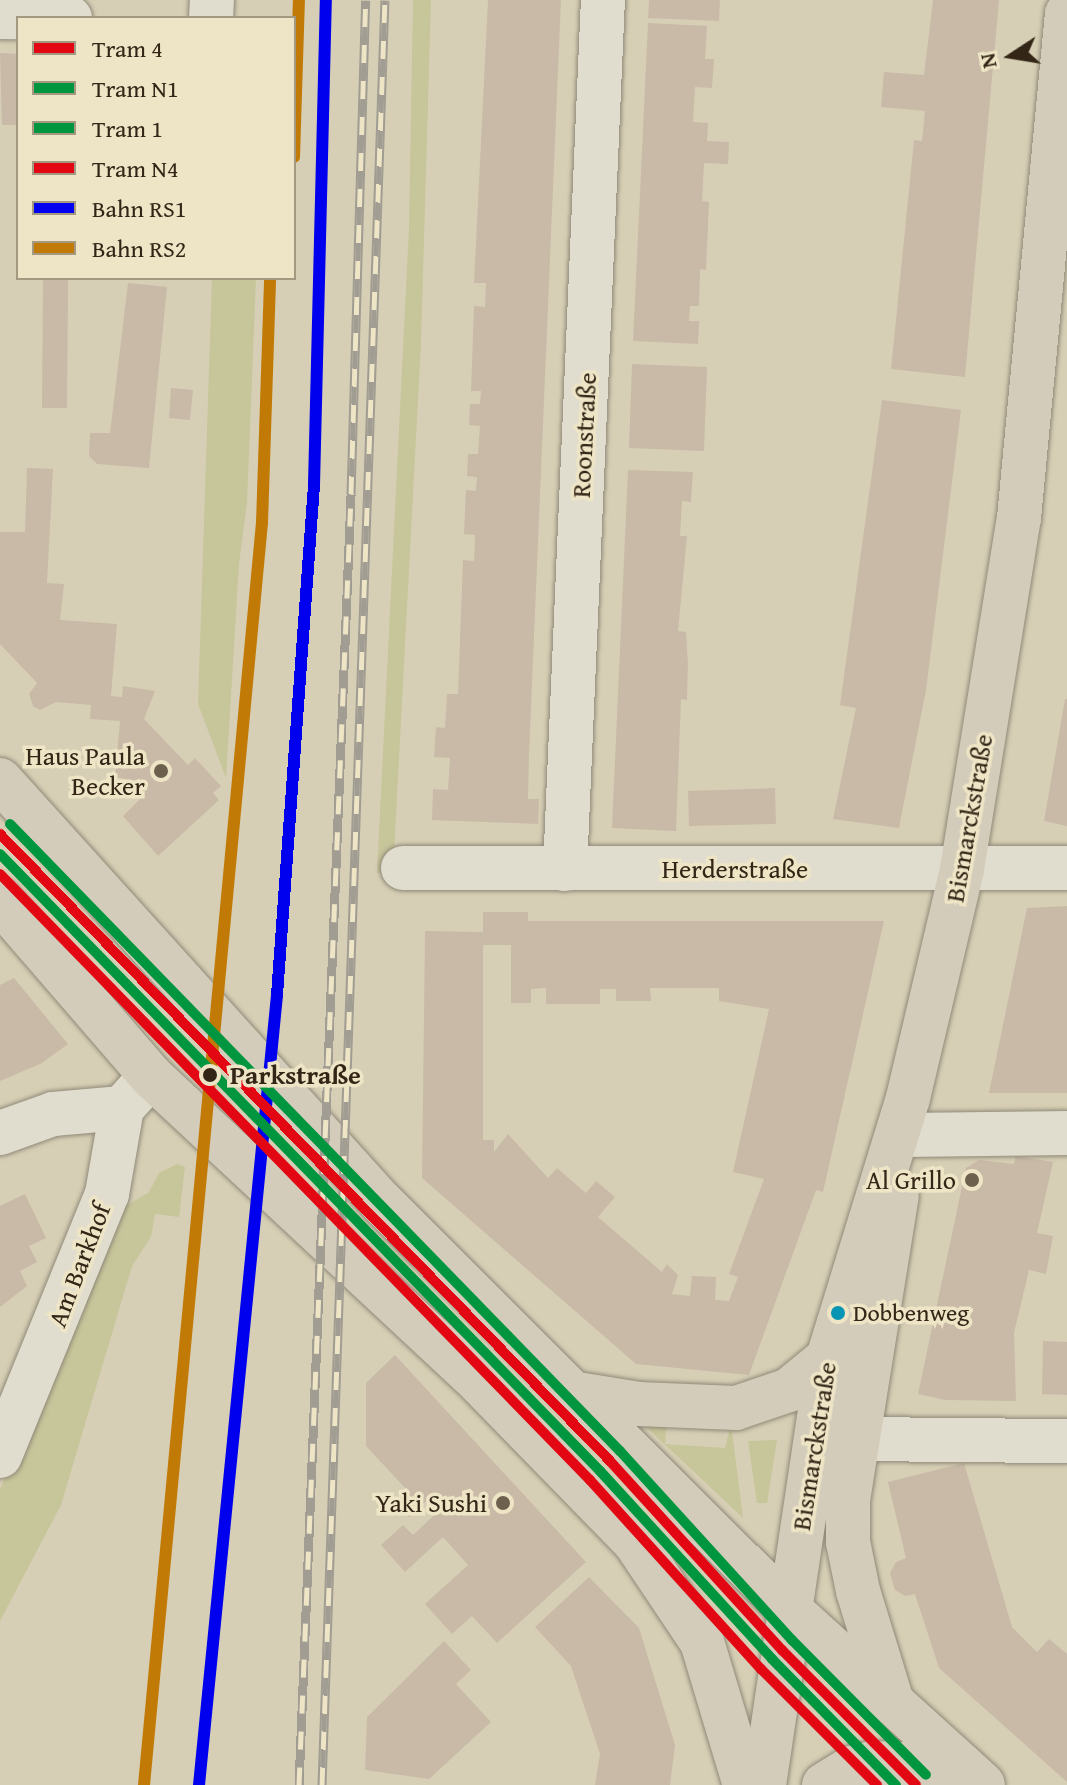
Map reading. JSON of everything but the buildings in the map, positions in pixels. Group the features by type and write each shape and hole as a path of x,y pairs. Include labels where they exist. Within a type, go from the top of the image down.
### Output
{"main road":[{"name":"Bismarckstraße","path":"764,1785 788,1608 828,1358 907,1116 962,869 1019,518 1067,13"},
{"path":"0,780 381,1202 577,1394 788,1608 973,1776"},
{"path":"0,901 151,1076 548,1451 635,1542 702,1642 745,1785"},
{"path":"892,1702 848,1542 848,1500 861,1439 907,1116"},
{"path":"577,1394 639,1404 736,1408 789,1390 828,1358"},
{"path":"824,1785 851,1768 872,1763 973,1776"}],"street":[{"name":"Roonstraße","path":"565,869 603,0"},
{"name":"Herderstraße","path":"403,868 1067,868"},
{"path":"0,1133 53,1114 122,1108 151,1076"},
{"name":"Am Barkhof","path":"0,1456 107,1194 122,1108"},
{"path":"907,1116 1067,1133"},
{"path":"861,1439 1067,1441"}],"shaded area":[{"path":"413,0 431,0 421,343 393,873 377,873 409,228"},
{"path":"212,280 256,280 247,503 239,564 226,778 198,704"},
{"path":"177,1164 185,1167 179,1217 155,1214 151,1237 132,1266 61,1505 0,1621 0,1489 126,1206 149,1192 159,1173"},
{"path":"667,1420 665,1444 725,1448 731,1424 743,1518 640,1421"},
{"path":"777,1440 767,1503 757,1503 748,1441"}],"railway":[{"path":"299,1785 351,494 366,0"},
{"path":"322,1785 385,0"}],"tram line":[{"name":"1","path":"10,824 620,1451 792,1640 926,1775"},
{"name":"4","path":"0,834 610,1461 782,1650 916,1785"},
{"name":"N1","path":"0,854 600,1471 772,1659 896,1785"},
{"name":"N4","path":"0,874 590,1480 761,1669 877,1785"}],"rail line":[{"name":"RS2","path":"296,94 299,0"},
{"name":"RS1","path":"199,1785 277,995 314,485 326,0"},
{"name":"RS2","path":"144,1785 262,523 270,280"}],"place":[{"name":"Haus Paula Becker","path":"161,771"},
{"name":"Parkstraße","path":"210,1075"},
{"name":"Al Grillo","path":"972,1180"},
{"name":"Dobbenweg","path":"838,1313"},
{"name":"Yaki Sushi","path":"503,1503"}]}
